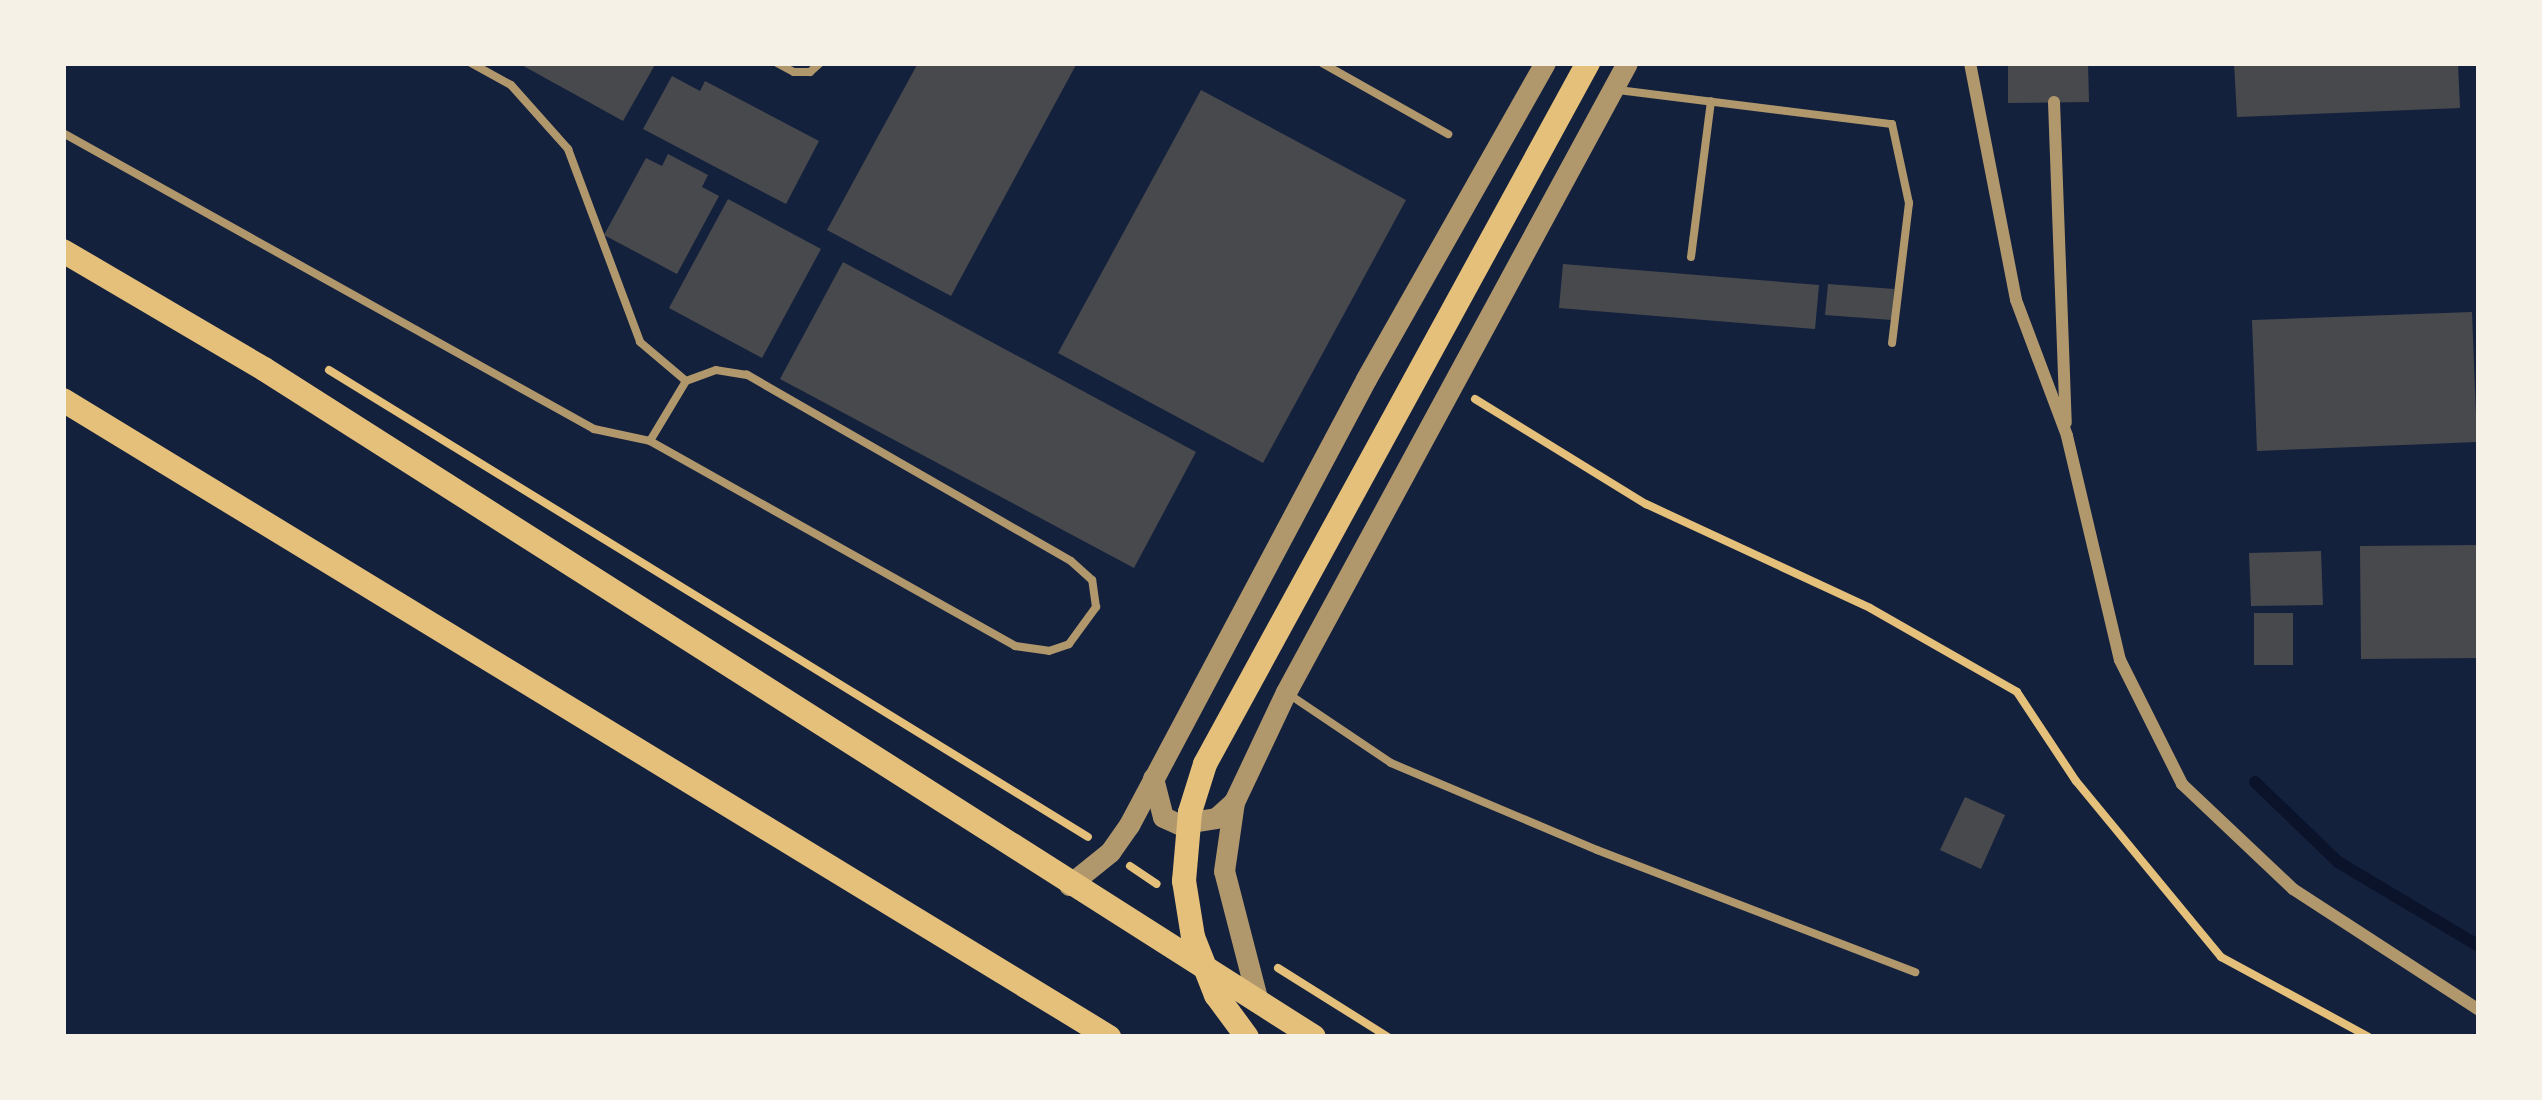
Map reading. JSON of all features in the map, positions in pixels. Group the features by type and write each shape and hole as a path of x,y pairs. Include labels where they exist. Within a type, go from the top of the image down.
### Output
{"main road":[{"path":"1247,1037 1216,995 1193,937 1184,881 1190,812 1205,764 1588,63"},
{"path":"63,251 264,369 1314,1037"},
{"path":"63,400 1109,1037"}],"street":[{"path":"1069,885 1110,852 1153,778 1366,379 1545,63"},
{"path":"1258,1002 1224,872 1234,802 1286,692 1617,89 1627,63"},
{"path":"1970,63 2016,301 2067,436 2120,660 2182,784 2293,889 2479,1010"},
{"path":"2054,103 2067,436"},
{"path":"1153,778 1163,817 1179,824 1216,818 1234,802"}],"lane":[{"path":"471,63 511,85 568,149 640,342 686,381"},
{"path":"777,63 794,72 810,72 820,63"},
{"path":"1322,63 1448,134"},
{"path":"1617,89 1892,124 1909,203 1892,343"},
{"path":"1691,257 1711,101"},
{"path":"63,133 594,429 650,441 1015,646 1048,651 1069,644 1096,607 1092,580 1071,561 747,375 716,370 686,381 650,441"},
{"path":"1286,692 1391,763 1597,850 1916,972"}],"path":[{"path":"322,365 1079,831"},
{"path":"1454,386 1646,504 1870,608 2017,692 2076,781 2222,957 2369,1037"},
{"path":"1272,965 1388,1037"}],"building":[{"path":"518,63 656,63 623,121"},
{"path":"918,63 1077,63 951,296 827,230"},
{"path":"2008,63 2088,63 2089,102 2008,103"},
{"path":"2234,63 2458,63 2460,108 2237,117"},
{"path":"672,76 700,91 705,81 819,141 786,204 643,129"},
{"path":"1201,90 1406,200 1263,463 1058,353"},
{"path":"668,154 708,175 702,187 719,196 677,274 604,235 646,158 662,166"},
{"path":"728,199 821,249 762,358 669,308"},
{"path":"843,262 1196,452 1134,568 780,379"},
{"path":"1563,264 1819,285 1815,329 1559,308"},
{"path":"1828,284 1894,289 1892,320 1825,315"},
{"path":"2472,312 2477,442 2257,451 2252,320"},
{"path":"2479,545 2479,658 2361,659 2360,546"},
{"path":"2321,551 2323,605 2251,606 2249,553"},
{"path":"2254,613 2293,613 2293,665 2254,665"},
{"path":"1965,797 2005,815 1981,869 1940,850"}],"waterway":[{"path":"2255,782 2338,862 2479,946"}]}
